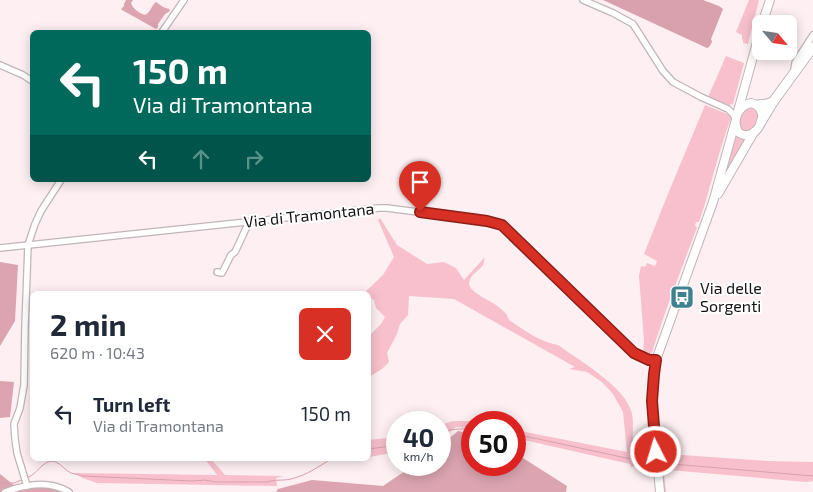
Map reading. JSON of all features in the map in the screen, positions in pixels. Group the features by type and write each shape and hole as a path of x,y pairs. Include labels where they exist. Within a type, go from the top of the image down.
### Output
{"highway":[{"path":"761,122 773,102 813,47"},
{"path":"756,104 764,105 773,102"}],"main road":[{"path":"765,15 770,0"},
{"path":"660,492 652,401 656,360 713,202 752,60"},
{"path":"713,202 761,122 763,114 756,104 749,99 745,86"},
{"path":"755,132 749,136 742,136 738,132 736,119 745,105 756,104"}],"street":[{"path":"163,30 184,0"},
{"path":"583,0 633,24 663,71 673,82 692,93 728,109 736,119"},
{"path":"794,72 796,64 813,35"},
{"path":"0,65 30,80"},
{"path":"728,109 735,108 740,104"},
{"path":"27,486 15,439 14,424 20,408 24,384 28,245 31,233 41,212 61,182"},
{"name":"Via di Tramontana","path":"0,248 379,208 498,223 506,228 634,353 649,360 656,360"},
{"path":"217,272 222,273 231,255 235,252 249,222"},
{"path":"5,492 41,484 53,485 69,492"}],"shaded area":[{"path":"126,0 133,0 131,3 133,7 145,15 156,2 170,11 165,14 156,29 122,10"},
{"path":"603,0 703,0 723,9 711,39 712,42 707,48"},
{"path":"749,0 759,0 755,15 752,15 752,28 748,44 743,43 742,35 736,32"},
{"path":"726,56 744,63 733,104 729,105 708,97"},
{"path":"705,105 730,115 731,118 699,222 696,222 695,225 697,228 650,357 643,355 644,340 639,276 641,266 645,267 647,263 655,266 657,261 644,254"},
{"path":"746,107 756,107 759,117 748,133 738,129 741,113"},
{"path":"735,134 747,139 723,178"},
{"path":"380,218 397,245 427,264 444,262 456,268 464,280 485,257 483,265 469,281 471,288 501,309 509,320 526,332 558,345 601,375 621,394 628,404 633,418 633,450 635,454 644,454 645,464 631,467 630,464 526,440 526,432 627,452 623,412 613,394 602,382 587,372 569,369 575,367 454,299 409,296 408,315 400,324 387,353 389,362 371,376 371,334 385,317 376,308 374,300 371,298 371,291 366,291 383,275 394,257 378,220"},
{"path":"0,262 18,265 15,321 0,346"},
{"path":"0,381 14,382 10,417 0,418"},
{"path":"461,421 461,427 456,427 451,431 451,422"},
{"path":"458,431 461,432 461,476 526,476 526,460 567,486 566,492 276,492 278,489 312,480 383,486 398,476 451,476 451,437"},
{"path":"659,436 664,452 668,454 766,461 813,462 813,481 806,482 669,470 664,472 666,492 663,492 661,465 665,464 660,459"},
{"path":"386,438 386,454 371,457 371,440"},
{"path":"206,461 213,461 225,475 284,476 276,478 277,486 97,483 74,473 217,475"},
{"path":"0,474 20,490 42,487 65,492 0,492"}],"waterway":[{"path":"451,430 461,429"},
{"path":"526,436 631,459 654,462"},
{"path":"371,449 386,447"},
{"path":"27,478 51,461"},
{"path":"51,461 58,463 71,473 83,476 205,480 215,482 288,480 328,461"},
{"path":"660,463 813,476"},
{"path":"0,483 14,483 24,479"}],"place":[{"name":"Via delle Sorgenti","path":"682,297"}],"route":[{"path":"420,212 487,221 502,225 634,353 649,360 656,360 652,401 656,452"}]}
